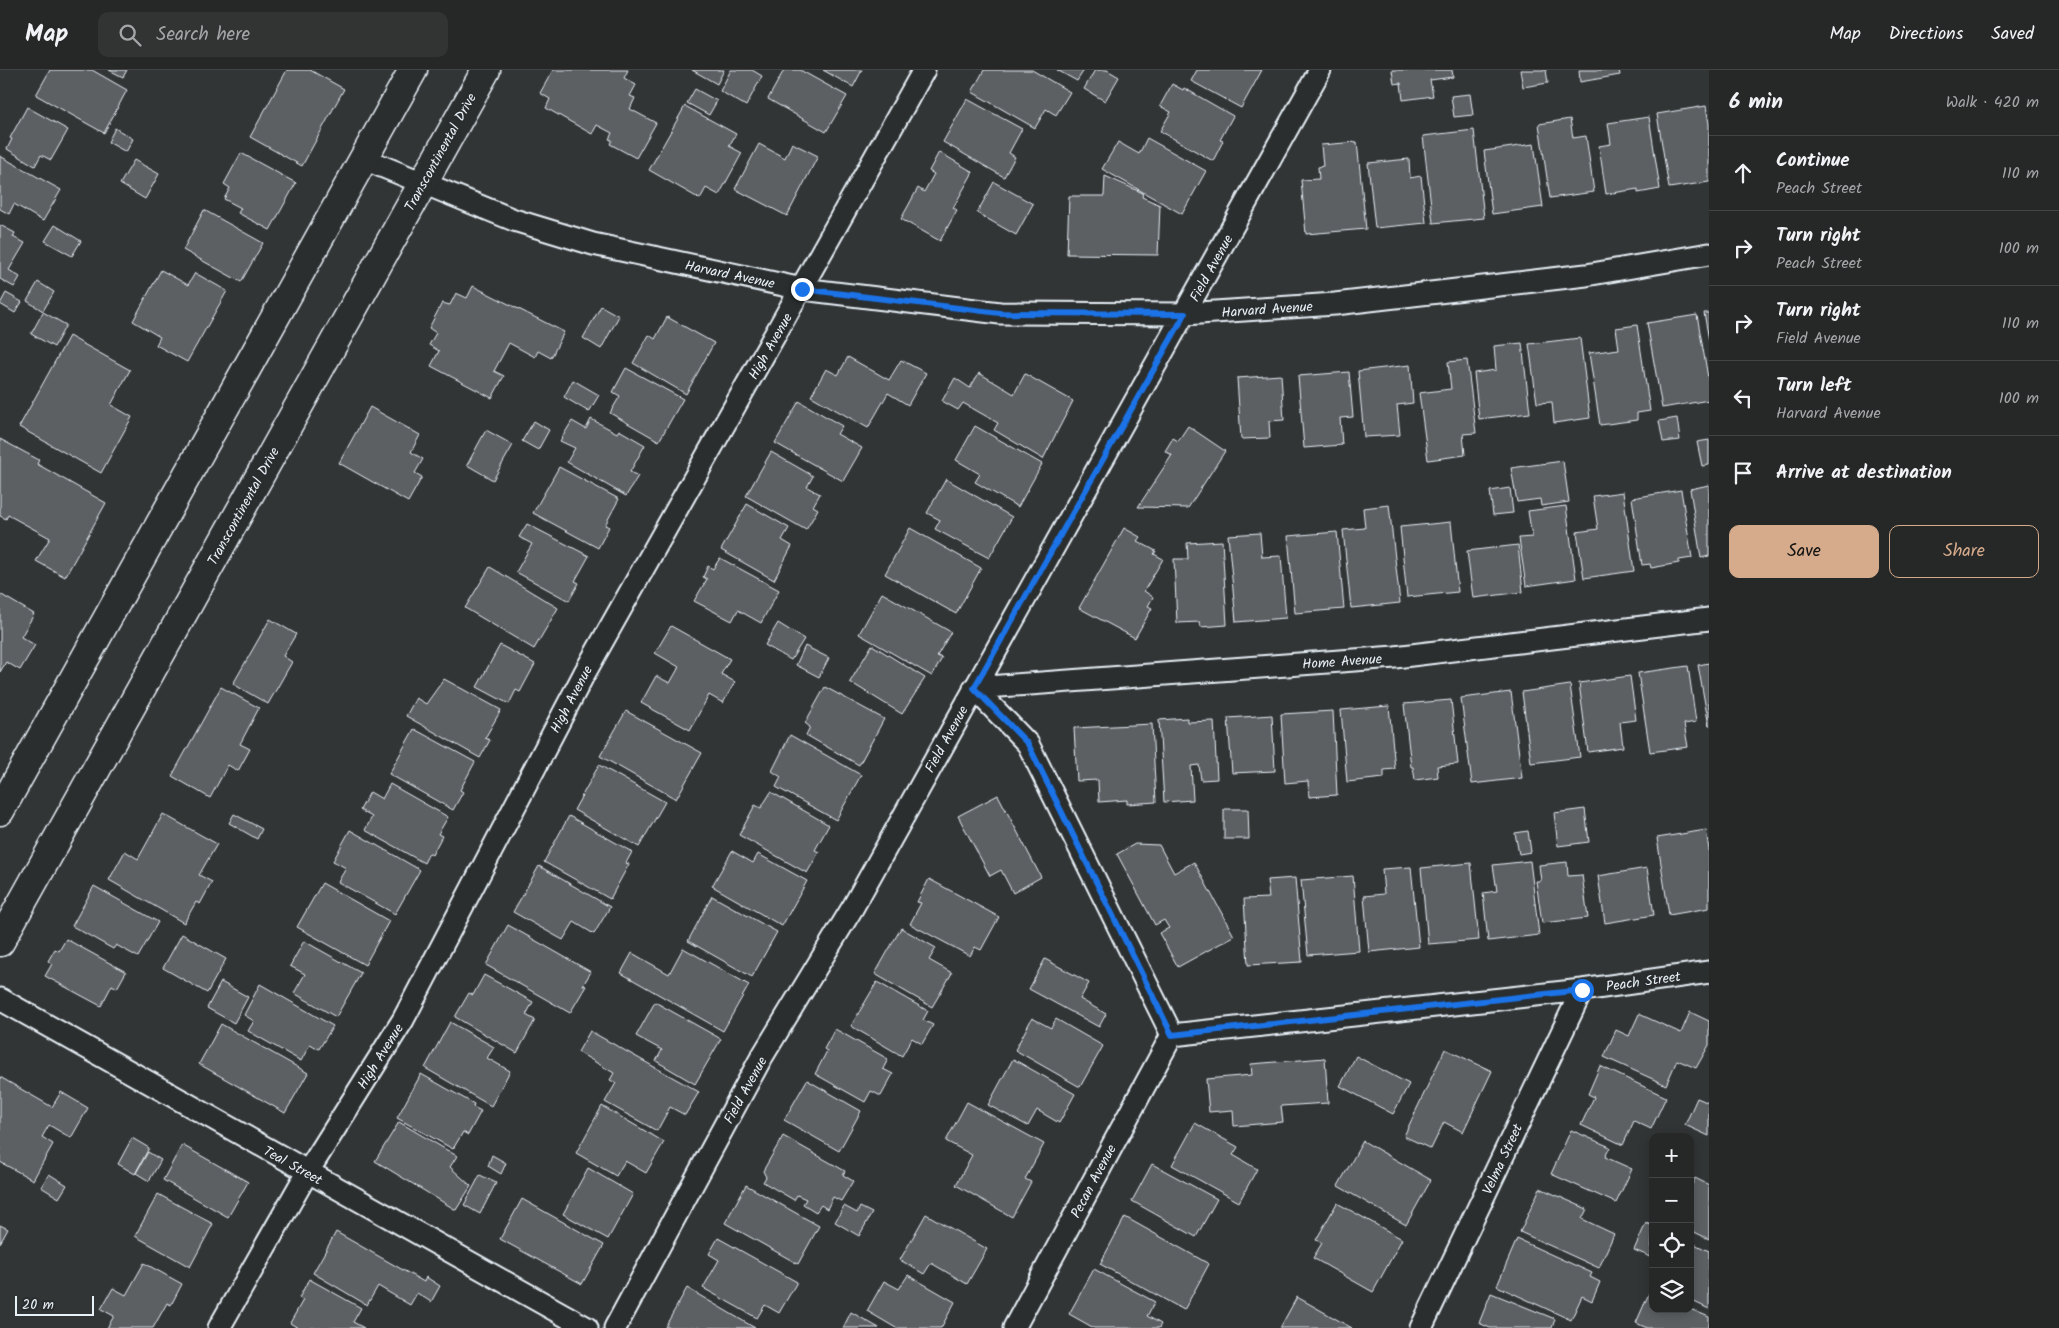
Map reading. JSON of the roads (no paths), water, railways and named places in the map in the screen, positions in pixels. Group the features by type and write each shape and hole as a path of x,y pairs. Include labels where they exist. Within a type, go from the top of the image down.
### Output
{"street":[{"path":"0,811 413,70"},
{"name":"Transcontinental Drive","path":"0,942 486,70"},
{"name":"High Avenue","path":"218,1328 307,1172 403,1020 584,674 924,70"},
{"name":"Field Avenue","path":"615,1328 760,1060 853,907 1320,70"},
{"name":"Harvard Avenue","path":"364,159 514,220 593,244 802,289 1000,313 1185,314 1335,304 1586,275 1709,254"},
{"name":"Home Avenue","path":"974,688 1395,658 1709,619"},
{"path":"974,688 1028,744 1172,1035"},
{"name":"Peach Street","path":"1172,1035 1582,990 1709,972"},
{"name":"Velma Street","path":"1421,1328 1582,990"},
{"name":"Teal Street","path":"0,998 587,1328"},
{"name":"Pecan Avenue","path":"1014,1328 1172,1035"}]}
